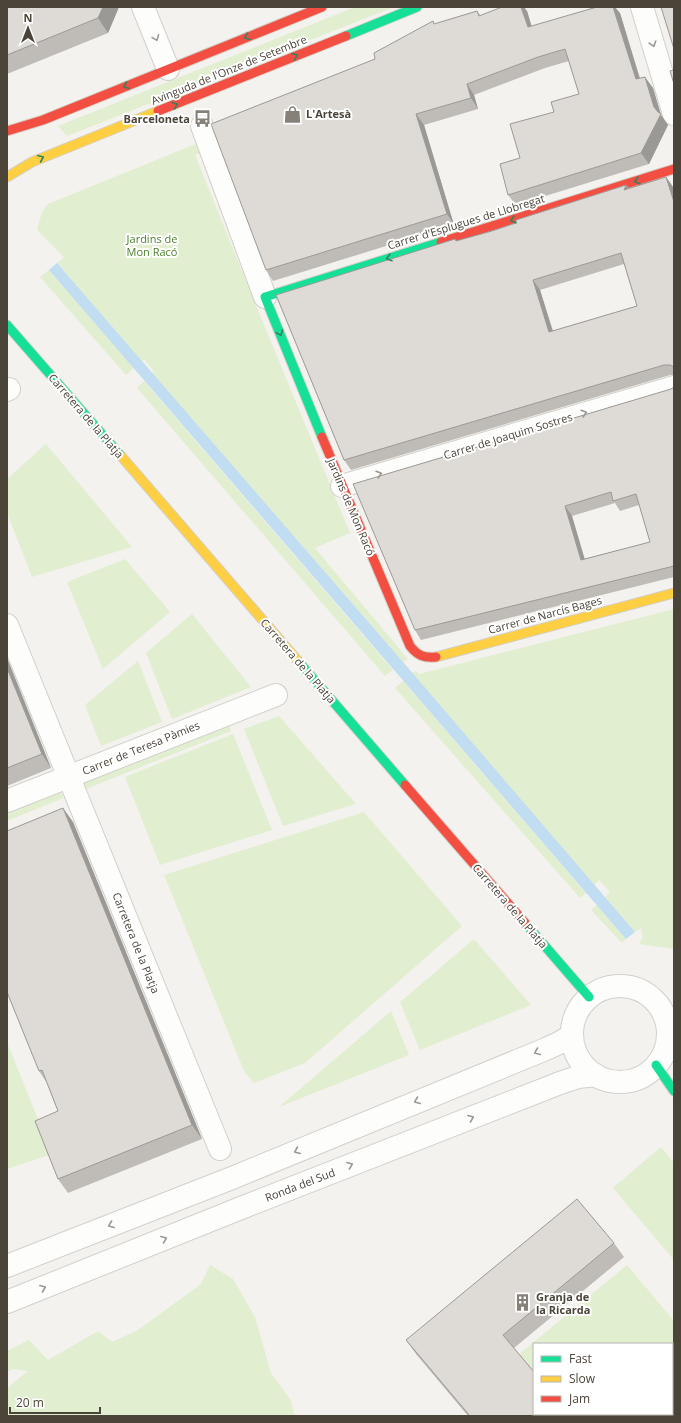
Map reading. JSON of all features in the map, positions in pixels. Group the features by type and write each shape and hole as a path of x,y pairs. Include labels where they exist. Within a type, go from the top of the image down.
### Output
{"street":[{"path":"144,7 168,69"},
{"path":"7,131 43,120 322,7"},
{"name":"Avinguda de l'Onze de Setembre","path":"7,177 32,162 417,7"},
{"path":"642,7 674,114"},
{"name":"Jardins de Mon Racó","path":"202,126 265,297 342,486 410,646 423,658"},
{"name":"Carrer d'Esplugues de Llobregat","path":"265,297 674,169"},
{"name":"Carretera de la Platja","path":"7,325 589,997"},
{"name":"Carrer de Joaquim Sostres","path":"342,486 674,387"},
{"name":"Carrer de Narcís Bages","path":"423,658 436,657 674,593"},
{"name":"Carretera de la Platja","path":"7,625 220,1149"},
{"name":"Carrer de Teresa Pàmies","path":"7,801 276,695"},
{"path":"616,986 633,988 646,994 653,1000 658,1004 666,1020 670,1038 656,1065 644,1075 629,1081 614,1081 596,1075 578,1058 572,1035 574,1021 580,1008 589,997 601,990 616,986"},
{"path":"653,1000 674,998"},
{"path":"7,1266 232,1178 546,1049 572,1035"},
{"path":"656,1065 674,1091"},
{"name":"Ronda del Sud","path":"7,1302 261,1200 560,1083 578,1077 596,1075"}],"green space":[{"path":"355,7 394,7 67,136 58,126"},
{"name":"Jardins de Mon Racó","path":"203,141 206,151 195,155 350,533 315,548 408,659 403,662 152,373 154,372 145,360 142,361 57,263 64,257 37,230 42,212 48,204"},
{"path":"49,270 134,368 126,375 40,277"},
{"path":"144,381 393,670 385,676 137,388"},
{"path":"46,444 132,547 32,577 7,513 7,479"},
{"path":"125,559 170,612 103,669 67,582"},
{"path":"674,609 674,949 639,944 643,937 641,928 635,932 605,897 610,892 599,880 594,885 412,673 416,671 419,674"},
{"path":"192,614 251,687 172,719 146,653"},
{"path":"138,661 162,722 101,746 85,705"},
{"path":"403,681 586,893 580,898 395,688"},
{"path":"279,716 356,804 283,826 244,729"},
{"path":"228,724 231,731 81,791 78,784"},
{"path":"233,734 272,830 160,865 125,777"},
{"path":"61,792 63,798 7,821 7,814"},
{"path":"364,812 462,926 305,1063 254,1083 244,1071 164,875"},
{"path":"597,905 626,939 622,943 591,910"},
{"path":"474,939 531,1005 420,1050 400,1002"},
{"path":"391,1011 409,1055 279,1107"},
{"path":"7,1042 52,1154 7,1169"},
{"path":"661,1147 674,1163 674,1260 613,1188"},
{"path":"210,1265 233,1279 255,1317 271,1373 290,1399 295,1416 7,1416 7,1388 28,1371 13,1369 7,1372 7,1351 29,1340 48,1360 98,1331 112,1342 138,1330 201,1284"},
{"path":"627,1265 674,1321 673,1354 673,1343 533,1343 533,1373 518,1355"},
{"path":"674,1378 674,1416 629,1416 673,1415"}],"water":[{"path":"57,263 635,932 626,939 49,270"}],"building":[{"path":"7,7 103,7 98,18 7,55"},
{"path":"502,7 521,7 528,27 597,7 613,7 636,79 645,77 654,107 661,114 641,153 508,195 500,164 520,158 510,124 554,112 551,102 579,94 565,49 538,57 467,84 471,98 416,114 447,214 266,270 211,124 375,59 374,53 433,21 434,24 477,11 479,16"},
{"path":"661,7 674,7 674,49"},
{"path":"674,70 674,84 670,71"},
{"path":"666,177 674,202 674,367 664,365 344,460 276,295 455,239 456,241 492,231 516,223 516,220 626,185 624,190","holes":["621,253 637,306 549,332 533,280"]},
{"path":"674,387 674,566 415,630 353,484","holes":["611,492 613,501 636,494 650,542 581,560 565,506"]},
{"path":"7,668 42,754 7,768"},
{"path":"63,808 192,1125 58,1179 35,1121 58,1111 42,1070 39,1071 7,992 7,831"},
{"name":"Granja de la Ricarda","path":"577,1199 614,1243 503,1335 533,1371 533,1415 571,1416 470,1416 406,1340"}],"traffic: fast":[{"path":"346,36 417,7"},
{"path":"322,437 265,297 441,242"},
{"path":"7,325 121,456"},
{"path":"298,661 405,785"},
{"path":"525,923 589,997"},
{"path":"656,1065 674,1091"}],"traffic: slow":[{"path":"7,177 32,162 158,111"},
{"path":"121,456 298,661"},
{"path":"436,657 674,593"}],"traffic: jam":[{"path":"7,131 43,120 322,7"},
{"path":"158,111 346,36"},
{"path":"441,242 674,169"},
{"path":"322,437 410,646 422,656 436,657"},
{"path":"405,785 525,923"}],"place":[{"name":"L'Artesà","path":"293,114"},
{"name":"Barceloneta","path":"203,119"},
{"name":"Granja de la Ricarda","path":"523,1303"}]}
